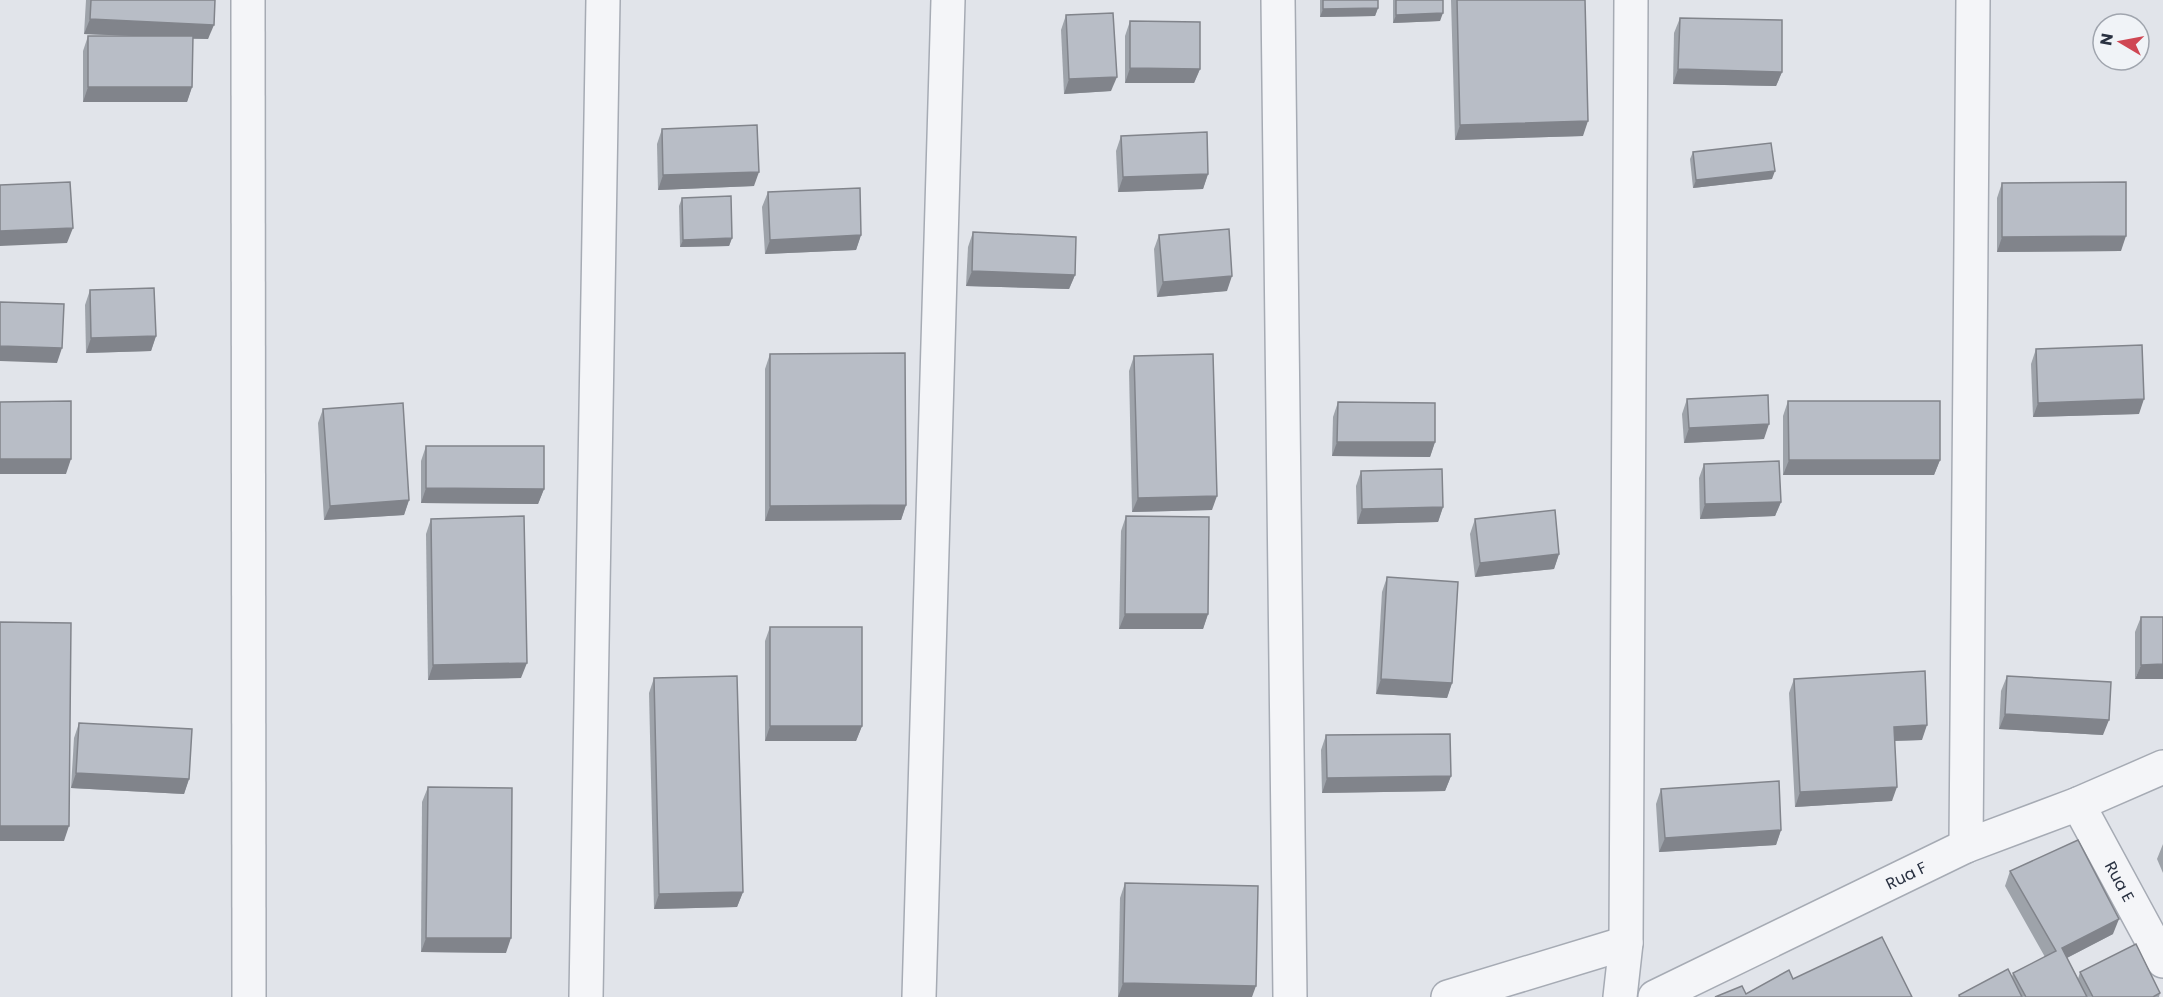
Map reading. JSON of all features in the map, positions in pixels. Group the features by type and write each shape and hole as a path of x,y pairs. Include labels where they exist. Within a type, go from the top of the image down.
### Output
{"street":[{"path":"248,0 249,997"},
{"path":"586,997 603,0"},
{"path":"919,997 948,0"},
{"path":"1278,0 1290,997"},
{"path":"1620,997 1626,943 1631,0"},
{"path":"1966,846 1973,0"},
{"name":"Rua F","path":"1655,997 1966,846 2078,804 2163,767"},
{"name":"Rua E","path":"2078,804 2163,961"},
{"path":"1448,997 1626,943"}],"building":[{"path":"91,0 215,0 214,25 90,19"},
{"path":"1323,0 1378,0 1378,8 1323,9"},
{"path":"1396,0 1443,0 1443,13 1396,15"},
{"path":"1457,0 1585,0 1588,121 1460,125"},
{"path":"1113,13 1117,77 1069,79 1066,15"},
{"path":"1680,18 1782,20 1782,72 1678,69"},
{"path":"1130,21 1200,22 1200,69 1130,68"},
{"path":"88,36 193,36 192,87 88,87"},
{"path":"757,125 759,172 663,175 662,129"},
{"path":"1207,132 1208,174 1123,177 1121,136"},
{"path":"1771,143 1775,171 1696,180 1693,152"},
{"path":"70,182 73,228 0,231 0,185"},
{"path":"2126,182 2126,236 2002,237 2002,183"},
{"path":"860,188 861,235 770,240 768,192"},
{"path":"731,196 732,238 683,240 682,198"},
{"path":"1229,229 1232,276 1163,282 1159,235"},
{"path":"973,232 1076,237 1075,275 972,271"},
{"path":"154,288 156,336 91,338 90,290"},
{"path":"0,302 64,304 62,348 0,346"},
{"path":"2142,345 2144,399 2038,403 2036,349"},
{"path":"905,353 906,505 770,506 770,354"},
{"path":"1213,354 1217,496 1138,498 1134,356"},
{"path":"1768,395 1769,424 1689,428 1687,399"},
{"path":"71,401 71,459 0,459 0,402"},
{"path":"1788,401 1940,401 1940,460 1789,460"},
{"path":"1338,402 1435,403 1435,442 1337,442"},
{"path":"403,403 409,500 330,506 323,409"},
{"path":"426,446 544,446 544,489 426,488"},
{"path":"1779,461 1781,502 1705,504 1704,464"},
{"path":"1442,469 1443,507 1362,509 1361,471"},
{"path":"1555,510 1559,554 1480,563 1475,519"},
{"path":"524,516 527,663 433,665 431,519"},
{"path":"1126,516 1209,517 1208,614 1125,614"},
{"path":"1387,577 1458,582 1452,683 1381,679"},
{"path":"2141,617 2163,617 2163,664 2141,665"},
{"path":"0,622 71,623 69,826 0,826"},
{"path":"770,627 862,627 862,726 770,726"},
{"path":"1925,671 1927,725 1894,727 1897,787 1800,792 1794,679"},
{"path":"737,676 743,892 659,894 654,678"},
{"path":"2007,676 2111,682 2109,720 2005,714"},
{"path":"79,723 192,729 189,779 76,773"},
{"path":"1450,734 1451,776 1327,778 1326,735"},
{"path":"1779,781 1781,830 1665,838 1661,789"},
{"path":"428,787 512,788 511,938 426,938"},
{"path":"2078,840 2119,919 2062,948 2087,997 2026,997 2013,973 2056,951 2010,871"},
{"path":"1125,883 1258,886 1256,986 1123,983"},
{"path":"1882,937 1912,997 1715,997 1742,986 1746,994 1789,970 1793,979"},
{"path":"2136,944 2160,993 2153,997 2093,997 2080,972"},
{"path":"2008,969 2022,997 1960,997 1959,995"}]}
